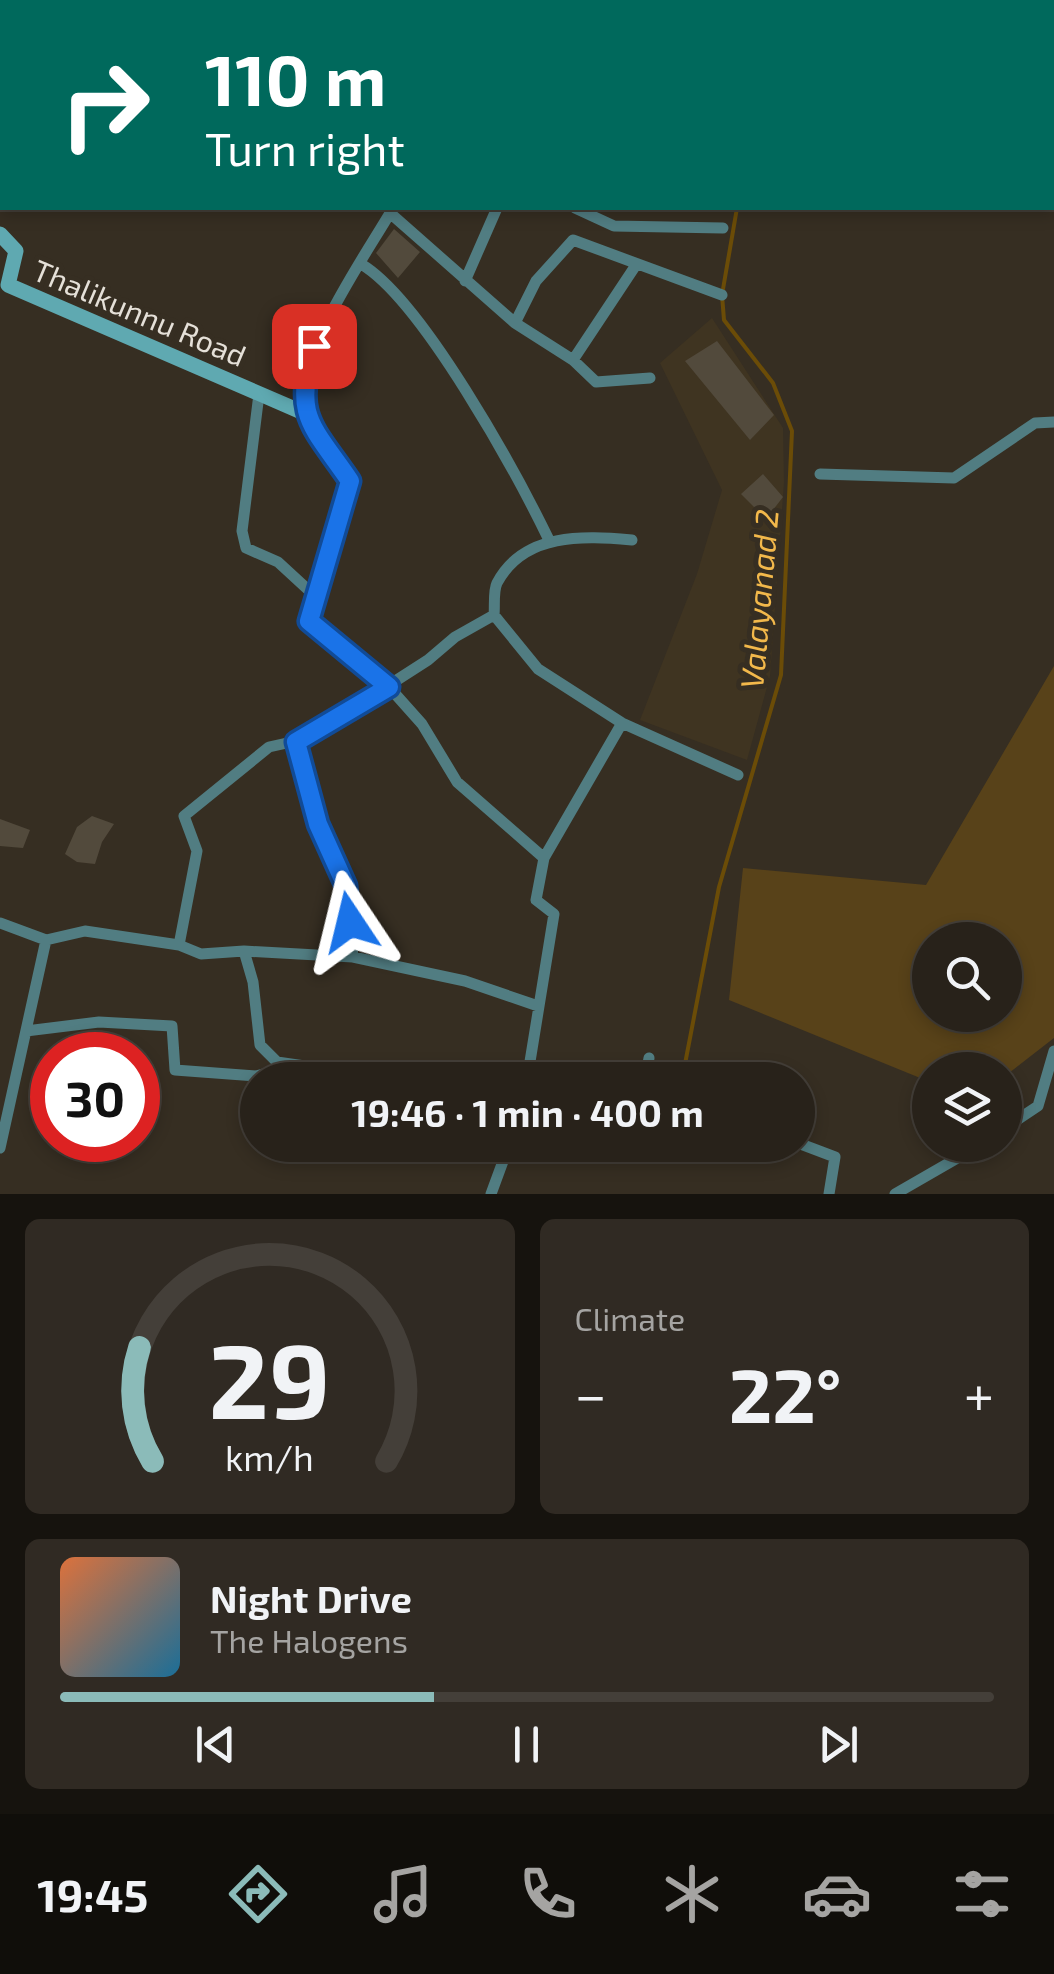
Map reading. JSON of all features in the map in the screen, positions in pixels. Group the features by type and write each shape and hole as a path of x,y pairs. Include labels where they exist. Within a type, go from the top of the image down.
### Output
{"street":[{"path":"544,858 457,782 422,724 389,687 309,621 350,481 304,413 303,384 314,346 392,210 515,324 574,360 596,382 650,378"},
{"path":"465,280 496,210"},
{"path":"579,210 614,226 723,228"},
{"name":"Thalikunnu Road","path":"0,234 16,251 4,290 304,413"},
{"path":"515,324 536,281 572,240 722,295"},
{"path":"361,264 379,274 431,340 521,482 549,540"},
{"path":"574,360 636,265"},
{"path":"259,394 242,531 246,548 278,562 316,597"},
{"path":"820,474 954,478 1035,423 1054,422"},
{"path":"632,540 587,536 549,540 518,560 496,585 494,615 538,669 622,723 738,775"},
{"path":"179,945 197,852 184,816 268,747 296,742 389,687 455,636 494,615"},
{"path":"530,1062 554,914 536,900 544,858 622,723"},
{"path":"296,742 318,824 346,886 353,957"},
{"path":"0,923 46,940 85,930 179,945 200,954 244,951 353,957 465,981 538,1006"},
{"path":"0,1148 46,940"},
{"path":"244,951 254,982 260,1045 277,1062"},
{"path":"26,1031 99,1022 172,1026 175,1070 240,1075"},
{"path":"1022,1117 1038,1106 1054,1051"},
{"path":"649,1062 650,1058"},
{"path":"815,1149 835,1157 829,1194"},
{"path":"490,1194 502,1162"},
{"path":"896,1194 951,1162"}],"shaded area":[{"path":"712,318 783,428 784,482 770,676 747,760 640,720 697,574 722,490 660,363"},
{"path":"1054,666 1054,1038 1022,1063 1022,1052 912,1052 912,1075 729,1000 743,868 926,885"}],"building":[{"path":"394,229 420,252 398,278 376,253"},
{"path":"717,341 774,415 750,440 685,361"},
{"path":"763,474 783,497 766,519 741,494"},
{"path":"92,816 114,824 102,842 95,864 77,862 65,854 77,827"},
{"path":"0,819 30,830 23,848 0,846"}],"waterway":[{"name":"Valayanad 2","path":"685,1062 719,887 781,675 792,431 773,383 724,320 722,295 737,210"}],"route":[{"path":"314,346 303,384 304,413 350,481 309,621 389,687 296,742 318,824 346,886 350,922"}]}
